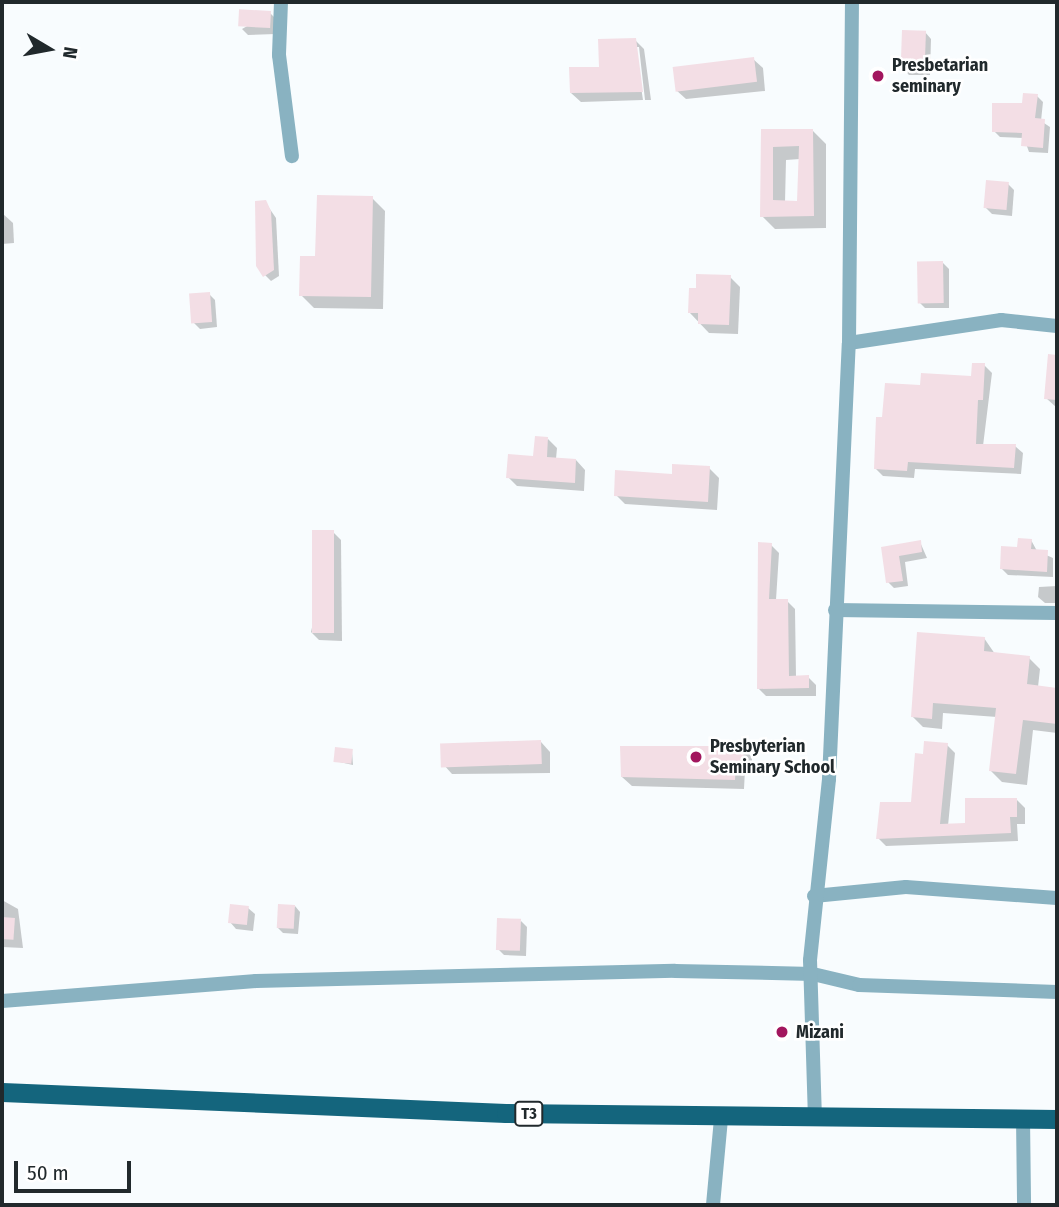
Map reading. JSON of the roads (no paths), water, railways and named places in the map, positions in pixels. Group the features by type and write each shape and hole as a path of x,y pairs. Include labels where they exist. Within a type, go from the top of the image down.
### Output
{"highway":[{"name":"T3","path":"2,1092 248,1105 721,1118 1057,1119"}],"street":[{"path":"281,2 279,55 292,156"},
{"path":"815,1119 813,974 810,960 814,896 829,779 849,343 851,2"},
{"path":"849,343 1001,320 1057,325"},
{"path":"835,610 1057,613"},
{"path":"814,896 906,887 1057,898"},
{"path":"2,1001 256,981 675,971 813,974 859,985 1057,992"},
{"path":"713,1205 721,1118"},
{"path":"1023,1118 1024,1205"}],"place":[{"name":"Presbetarian seminary","path":"878,76"},
{"name":"Presbyterian Seminary School","path":"696,757"},
{"name":"Mizani","path":"782,1032"}]}
